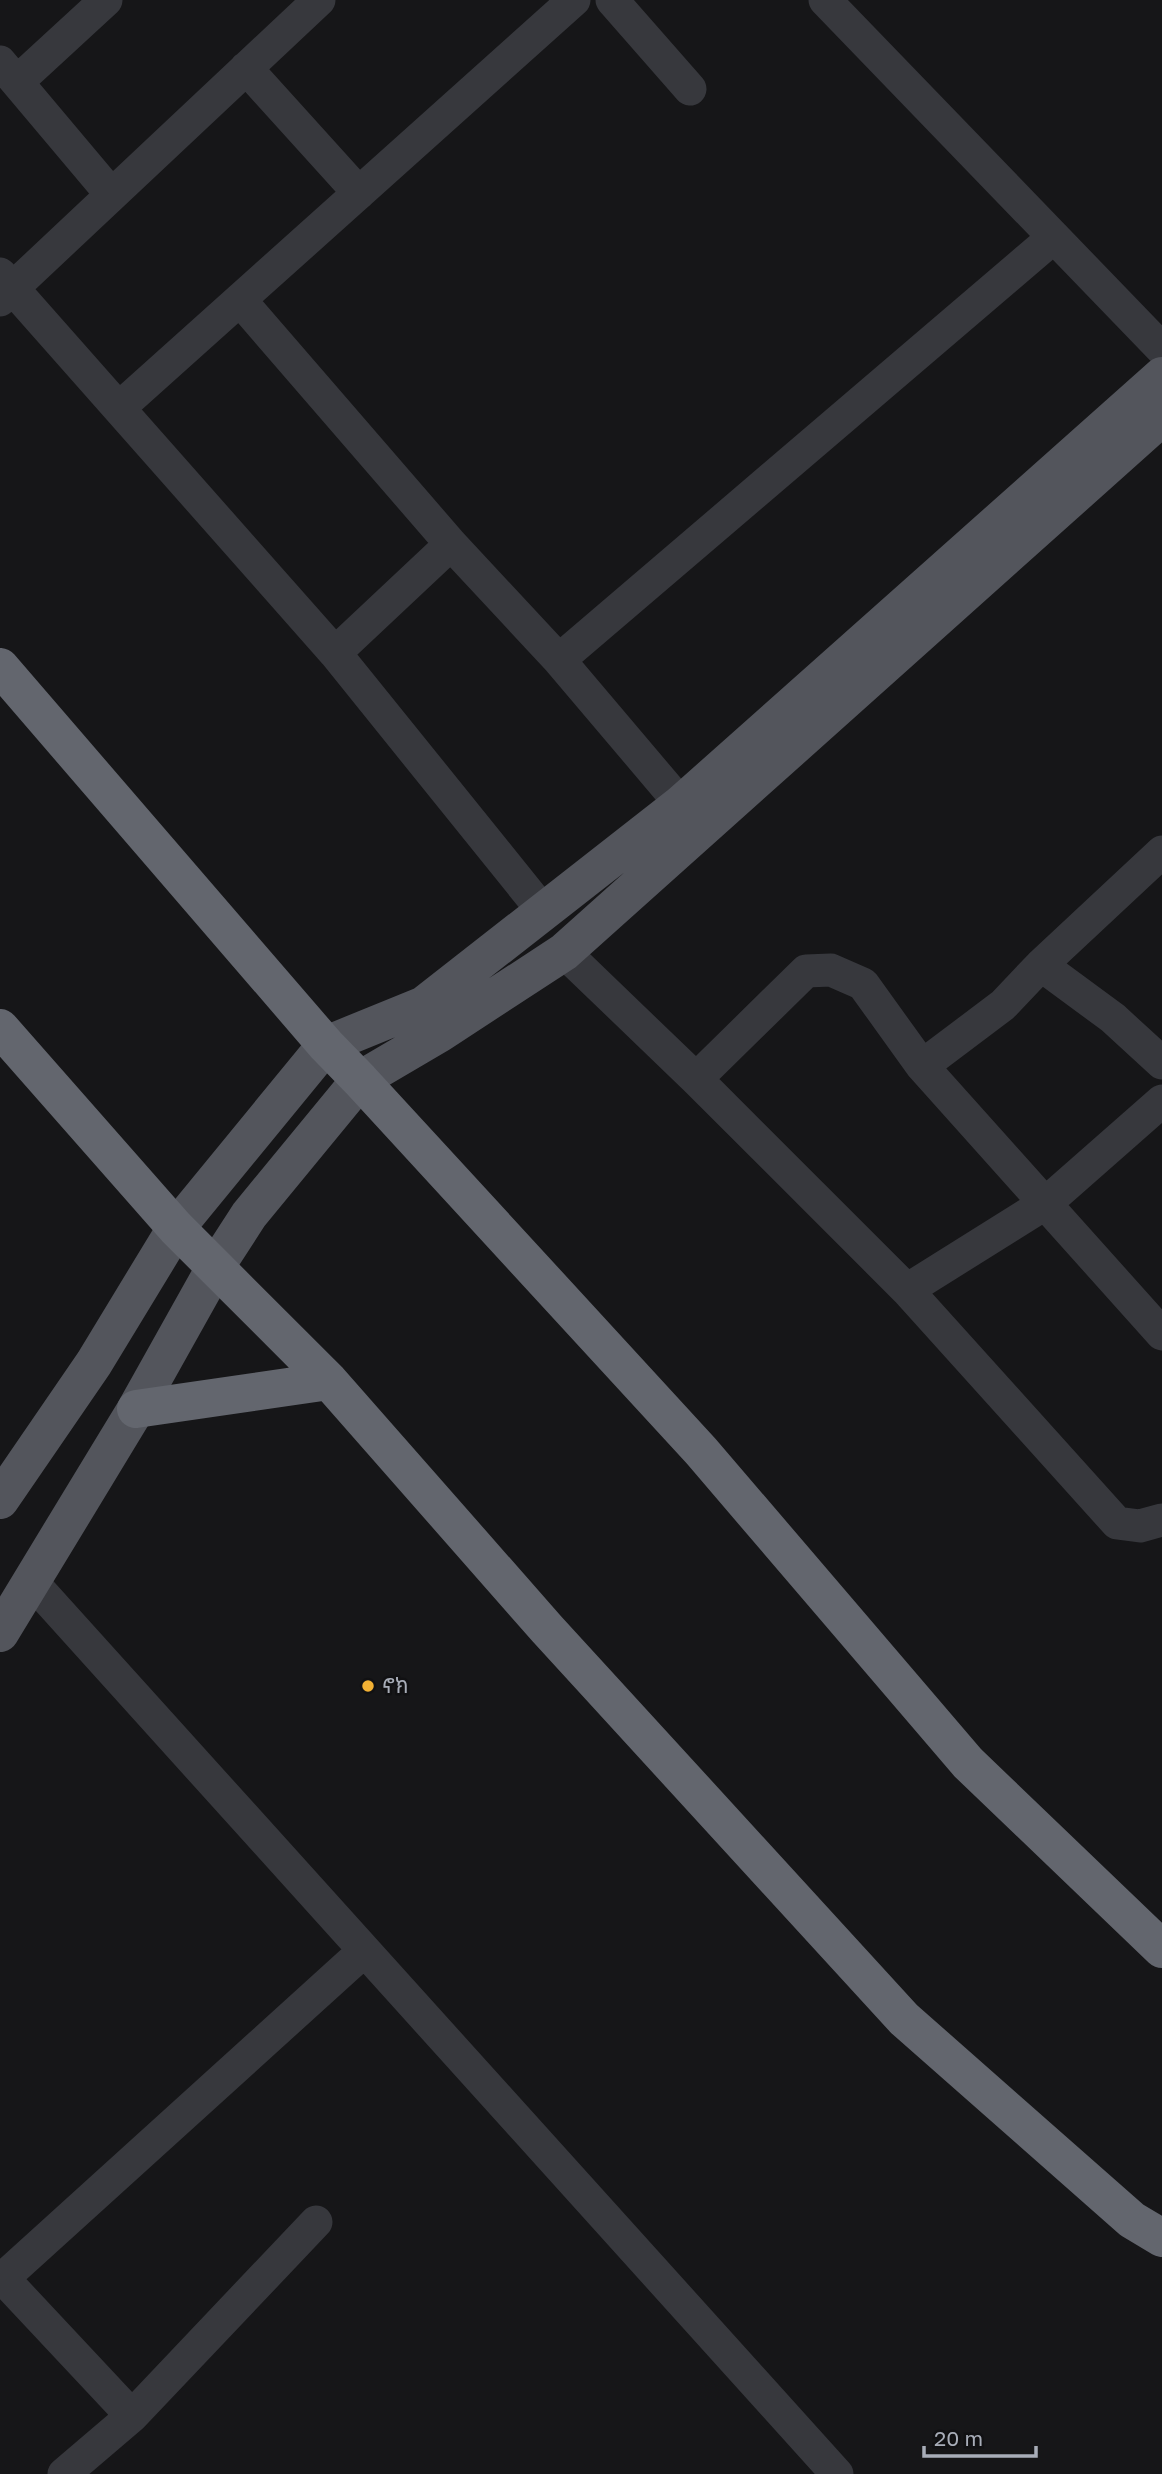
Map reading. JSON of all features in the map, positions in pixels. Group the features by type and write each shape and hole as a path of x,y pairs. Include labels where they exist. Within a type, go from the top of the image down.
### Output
{"highway":[{"path":"0,667 326,1045 701,1451 968,1763 1162,1949"},
{"path":"0,1028 176,1228 329,1381 547,1629 904,2019 1132,2220 1162,2238"},
{"path":"136,1409 329,1381"}],"main road":[{"path":"0,1500 94,1363 176,1228 326,1045 424,1005 681,804 1162,376"},
{"path":"0,1633 136,1409 216,1266 249,1215 360,1080 440,1033 564,952 1162,417"}],"street":[{"path":"106,0 9,72 111,194"},
{"path":"319,0 111,194 4,287 119,408 335,653 543,911"},
{"path":"119,408 574,0"},
{"path":"612,0 690,89"},
{"path":"825,0 1162,349"},
{"path":"246,68 359,193"},
{"path":"559,660 1055,237"},
{"path":"240,300 451,544 559,660 681,804"},
{"path":"335,653 451,544"},
{"path":"922,1066 1003,1005 1041,965 1162,852"},
{"path":"564,952 696,1079 907,1290 1116,1523 1140,1525 1162,1520"},
{"path":"1041,965 1113,1018 1162,1063"},
{"path":"696,1079 806,971 831,971 863,984 922,1066 1162,1334"},
{"path":"907,1290 1046,1203 1162,1101"},
{"path":"32,1582 838,2474"},
{"path":"132,2416 1,2278 363,1951"},
{"path":"64,2474 132,2416 316,2222"}],"place":[{"name":"ኖክ","path":"368,1686"}]}
